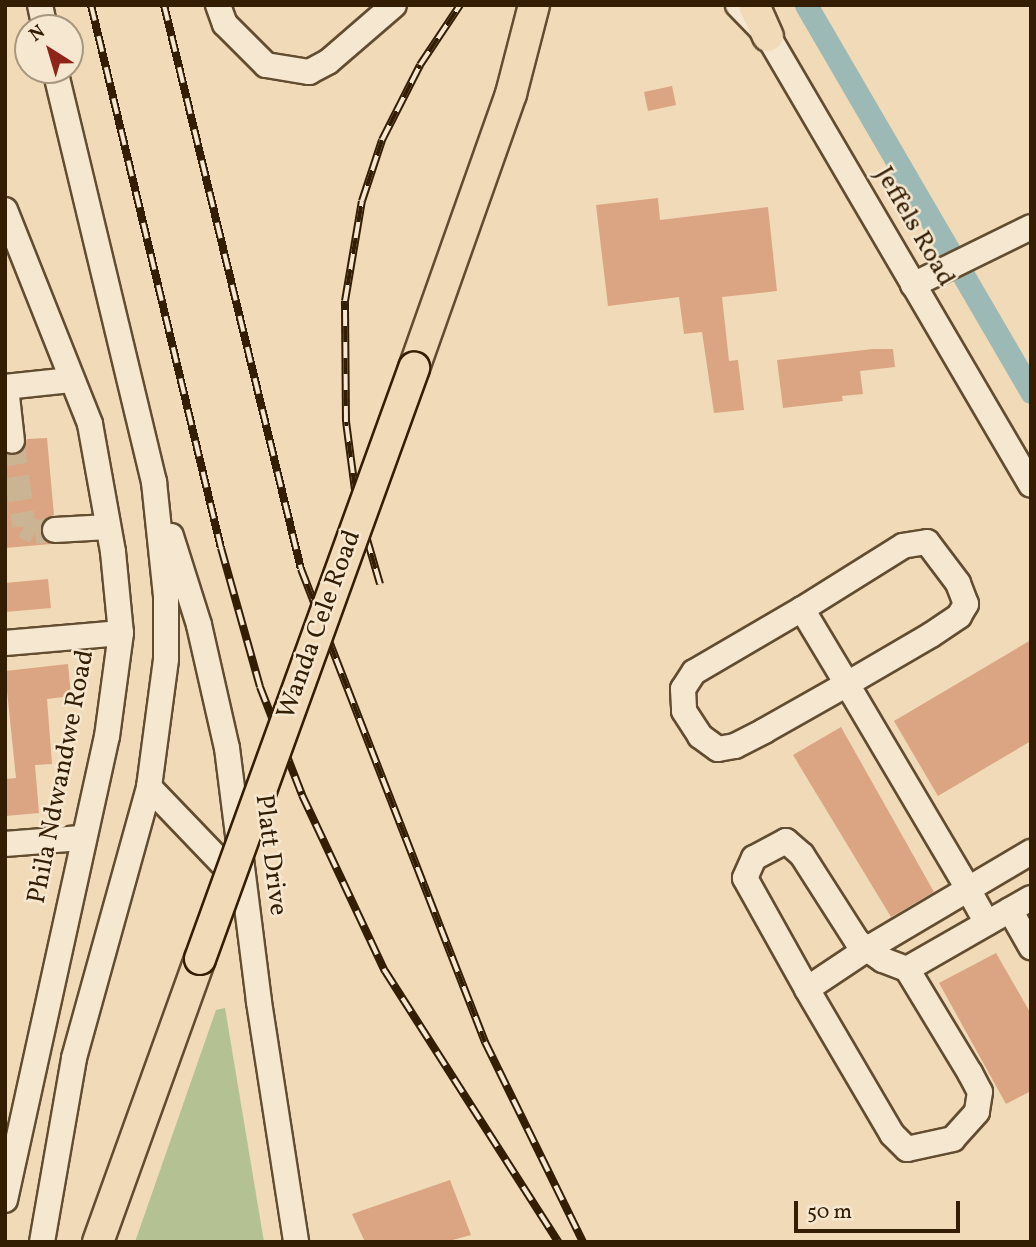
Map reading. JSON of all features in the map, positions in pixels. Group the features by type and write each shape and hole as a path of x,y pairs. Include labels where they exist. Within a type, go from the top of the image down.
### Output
{"main road":[{"path":"754,5 768,36"},
{"name":"Wanda Cele Road","path":"98,1242 414,368 511,94 537,8"}],"street":[{"path":"218,5 225,23 266,65 309,72 328,62 394,5"},
{"name":"Jeffels Road","path":"738,5 768,36 1031,485"},
{"path":"41,1242 74,1058 149,787 166,659 166,596 154,482 58,84"},
{"name":"Phila Ndwandwe Road","path":"5,211 90,424 108,527 121,633 107,736 81,838 5,1200"},
{"path":"913,285 1031,227"},
{"path":"12,441 6,387 71,380"},
{"name":"Platt Drive","path":"154,482 199,625 227,748 243,886 296,1242"},
{"path":"55,530 108,527"},
{"path":"927,542 958,583 966,604 959,616 847,684 735,746 718,749 700,736 684,711 682,689 694,672 802,609 903,546 927,542"},
{"path":"802,609 987,923"},
{"path":"5,643 121,633"},
{"path":"149,787 243,886"},
{"path":"5,844 81,838"},
{"path":"778,843 793,844 852,935 867,949 907,969 980,1092 977,1112 967,1128 953,1139 927,1148 906,1149 892,1134 745,878 754,858 778,843"},
{"path":"807,989 867,949 1031,852"},
{"path":"907,969 1020,904 1031,947"}],"green space":[{"path":"225,1008 264,1242 135,1242 216,1010"}],"building":[{"path":"672,86 676,105 648,111 644,92"},
{"path":"658,198 660,220 768,207 777,291 722,297 729,361 738,360 744,410 714,413 702,332 684,334 679,297 608,306 596,205"},
{"path":"893,349 895,367 860,371 863,394 842,396 843,401 783,408 777,360"},
{"path":"47,438 54,515 46,518 40,530 51,544 5,548 5,454 20,453 27,439"},
{"path":"48,579 51,608 5,612 5,583"},
{"path":"1031,640 1031,741 938,796 894,721"},
{"path":"68,664 71,696 47,699 52,764 35,765 39,813 5,816 5,779 16,778 5,671"},
{"path":"841,727 934,892 891,917 793,755"},
{"path":"996,953 1031,1014 1031,1091 1006,1104 939,983"},
{"path":"450,1180 471,1235 445,1242 365,1242 352,1214"}],"waterway":[{"path":"806,5 1031,392"}],"tunnel":[{"path":"12,441 24,526 35,532 55,530"}],"railway":[{"path":"91,5 221,548 260,687 302,795 385,971 558,1242"},
{"path":"164,5 301,569 485,1042 583,1242"},
{"path":"380,584 357,505 346,422 345,301 362,201 382,140 420,65 460,5"}]}
